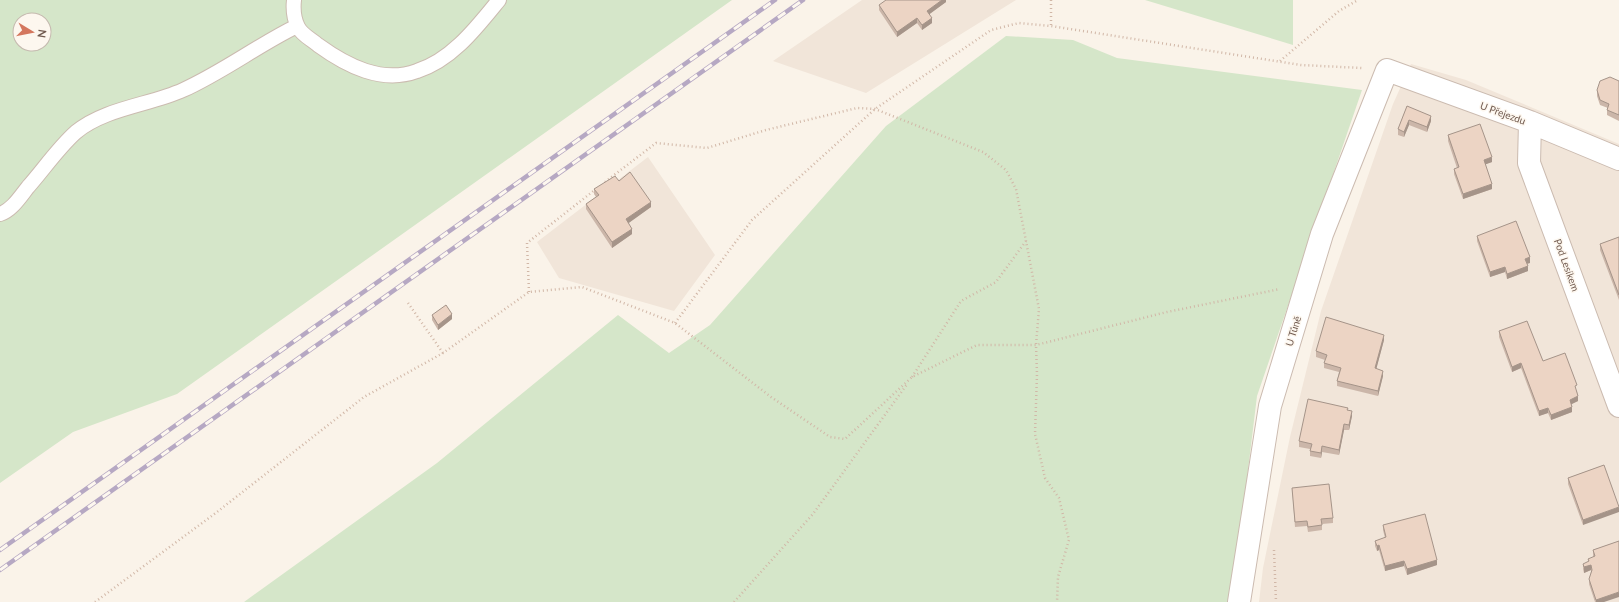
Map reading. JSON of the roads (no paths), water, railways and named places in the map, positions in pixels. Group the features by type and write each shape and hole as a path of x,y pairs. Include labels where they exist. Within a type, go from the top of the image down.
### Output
{"street":[{"name":"U Přejezdu","path":"1386,70 1530,122 1619,159"},
{"name":"U Tůně","path":"1239,602 1270,406 1322,234 1386,70"},
{"name":"Pod Lesíkem","path":"1530,122 1529,163 1619,406"}],"lane":[{"path":"294,0 294,16 297,26 301,32 323,48 345,62 363,70 378,74 398,75 417,72 435,64 456,47 479,24 499,0"},
{"path":"0,214 12,207 63,147 87,124 101,117 183,90 269,40 297,26"}],"railway":[{"path":"0,550 775,0"},
{"path":"0,570 803,0"}]}
